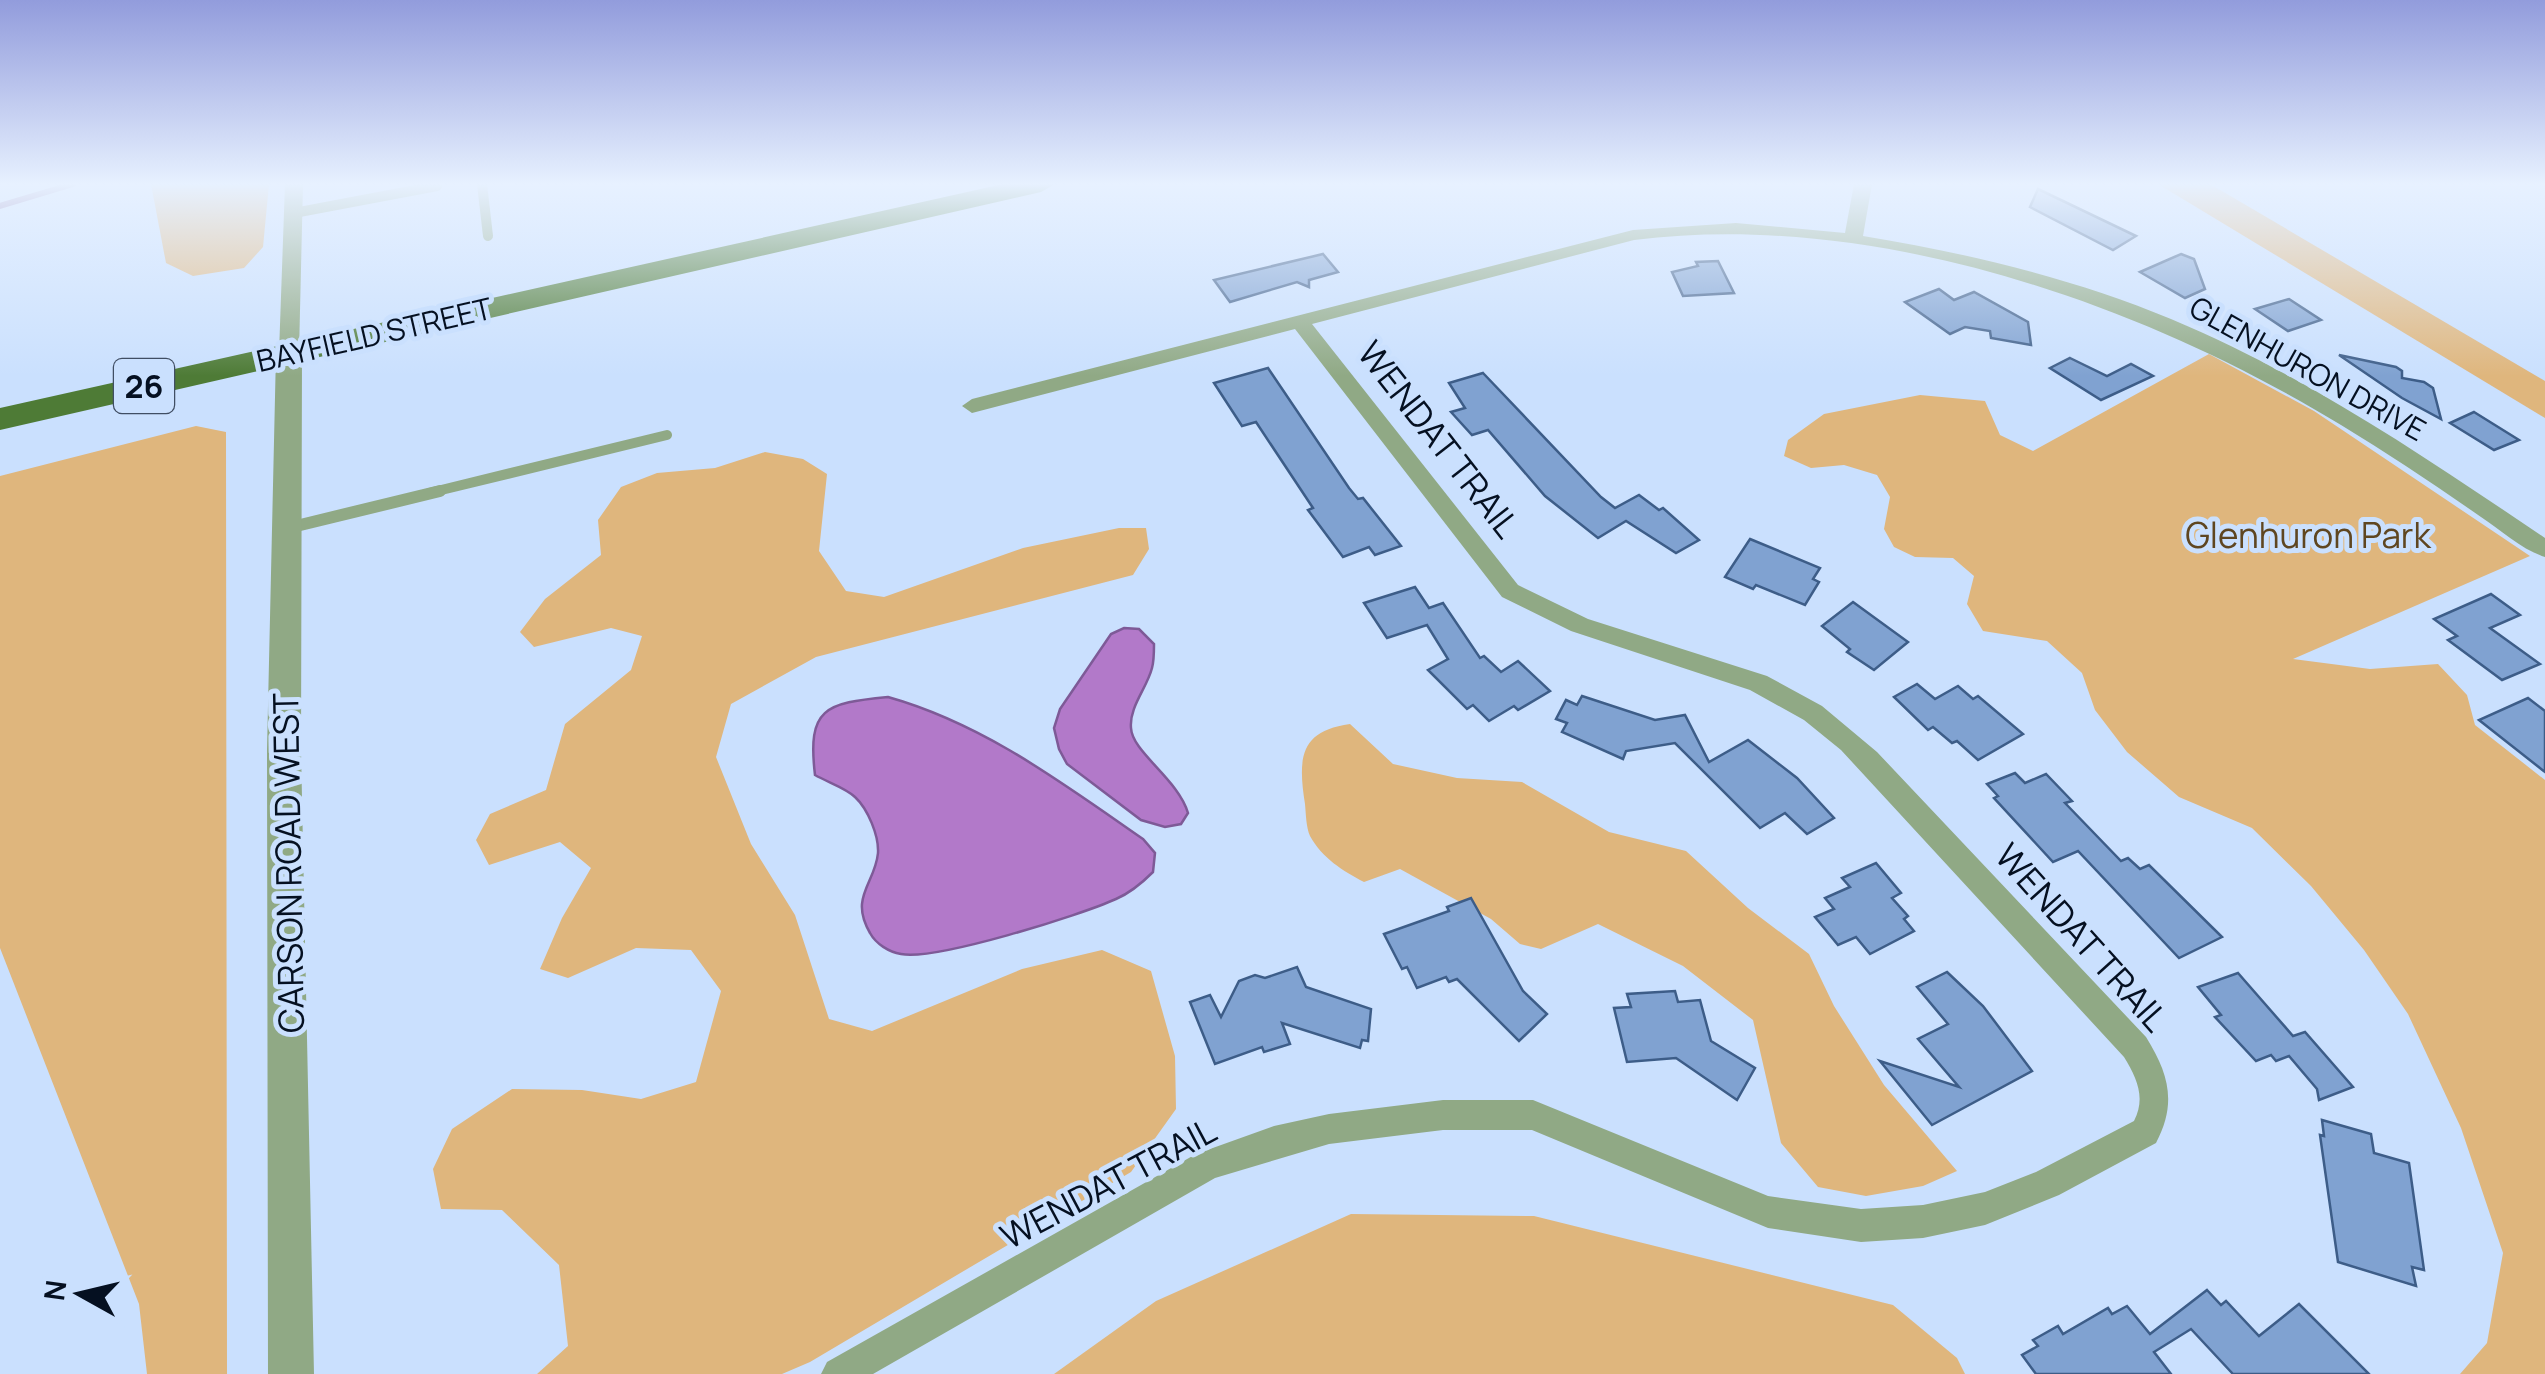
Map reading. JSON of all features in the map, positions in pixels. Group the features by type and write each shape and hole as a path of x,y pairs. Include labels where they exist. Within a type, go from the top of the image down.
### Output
{"main road":[{"name":"BAYFIELD STREET","path":"0,420 754,248"}],"street":[{"path":"289,352 293,248"},
{"name":"GLENHURON DRIVE","path":"972,406 1591,248"},
{"name":"GLENHURON DRIVE","path":"1899,248 1979,264 2165,323 2265,371 2391,444 2545,548"},
{"name":"WENDAT TRAIL","path":"838,1374 1208,1166 1274,1142 1330,1129 1443,1116 1533,1115 1768,1212 1802,1221 1872,1228 1951,1217 2015,1198 2144,1132 2154,1118 2155,1084 2135,1047 1837,728 1764,685 1578,628 1510,591 1300,322"},
{"name":"CARSON ROAD WEST","path":"289,352 284,750 291,1374"}],"lane":[{"path":"288,528 667,435"}],"green space":[{"path":"163,248 262,248 244,268 193,276 166,263"},
{"path":"2264,248 2319,248 2545,381 2545,418"},
{"name":"Glenhuron Park","path":"2209,354 2314,411 2530,556 2293,659 2370,669 2438,664 2467,695 2475,725 2545,780 2545,1374 2460,1374 2487,1343 2503,1253 2461,1128 2408,1014 2364,950 2311,886 2252,828 2179,797 2127,752 2095,710 2082,673 2047,641 1983,631 1967,604 1974,576 1953,558 1915,557 1894,547 1884,529 1890,497 1877,475 1844,465 1811,468 1784,456 1788,440 1824,414 1920,395 1985,401 2000,435 2033,451"},
{"path":"196,426 226,432 227,1374 147,1374 139,1304 0,948 0,476"},
{"path":"765,452 803,459 827,474 819,551 846,591 884,597 1023,548 1119,528 1146,528 1149,549 1133,575 816,657 731,704 716,757 751,844 795,915 829,1019 872,1031 1022,969 1102,950 1151,971 1175,1056 1176,1109 1131,1172 810,1362 782,1374 537,1374 568,1346 559,1265 502,1210 441,1209 433,1169 452,1129 512,1089 582,1090 641,1099 696,1082 721,991 691,950 636,948 568,978 540,969 562,918 591,868 560,842 489,865 476,840 490,814 546,790 565,724 631,670 642,636 611,628 534,647 520,632 545,599 601,555 598,520 621,487 657,473 715,468"},
{"path":"1350,724 1393,764 1457,778 1522,782 1609,832 1686,851 1748,908 1809,954 1834,1006 1884,1085 1957,1171 1923,1186 1866,1196 1818,1187 1781,1143 1753,1020 1683,966 1598,924 1541,949 1520,944 1491,919 1400,869 1364,882 1334,863 1309,832 1303,761 1306,750 1320,733"},
{"path":"1351,1214 1534,1216 1893,1305 1957,1358 1965,1374 1054,1374 1156,1301"}],"shaded area":[{"path":"1124,628 1139,629 1154,644 1152,668 1133,713 1131,728 1139,747 1183,801 1188,813 1181,824 1165,827 1141,820 1067,764 1059,749 1054,728 1060,709 1111,634"},
{"path":"888,697 990,739 1052,777 1143,839 1155,853 1153,872 1116,899 1008,935 919,954 901,954 883,947 870,933 862,910 878,853 875,831 855,797 815,775 813,753 814,735 825,713 849,702"}],"building":[{"path":"1323,254 1338,272 1309,280 1309,287 1297,282 1230,302 1214,280"},
{"path":"2181,254 2194,259 2205,289 2185,298 2140,272"},
{"path":"1718,261 1734,293 1683,296 1672,272 1698,266 1696,262"},
{"path":"1939,289 1954,300 1974,292 2028,322 2031,345 1991,338 1990,331 1965,327 1950,334 1905,302"},
{"path":"2289,299 2321,320 2288,331 2255,309"},
{"path":"2339,355 2396,367 2402,371 2402,378 2424,382 2433,388 2441,419 2402,398"},
{"path":"2070,358 2107,376 2131,364 2153,376 2101,400 2050,368"},
{"path":"1268,368 1349,488 1358,499 1363,498 1401,546 1375,555 1369,547 1343,557 1308,510 1313,508 1256,422 1242,426 1214,383"},
{"path":"1483,373 1615,508 1639,495 1659,510 1663,508 1699,540 1676,553 1626,521 1598,538 1545,496 1488,430 1472,435 1451,412 1465,408 1449,383"},
{"path":"2474,412 2519,440 2494,450 2450,423"},
{"path":"1750,539 1820,568 1813,579 1819,582 1805,605 1725,577"},
{"path":"1415,587 1429,608 1443,603 1480,658 1484,656 1501,672 1518,661 1550,691 1489,721 1473,705 1467,709 1428,670 1448,659 1427,625 1387,638 1364,603"},
{"path":"2491,594 2520,615 2490,628 2540,664 2502,680 2448,640 2457,636 2434,619"},
{"path":"1853,602 1908,642 1874,670 1847,652 1850,649 1822,626"},
{"path":"1917,684 1935,699 1958,686 1973,699 1978,696 2023,734 1978,760 1957,741 1952,743 1933,727 1928,730 1894,697"},
{"path":"1582,696 1655,720 1685,715 1709,762 1748,740 1797,778 1834,818 1807,834 1785,813 1760,828 1675,743 1626,751 1623,759 1562,732 1567,723 1556,719 1566,700 1577,705"},
{"path":"2528,698 2545,711 2545,772 2479,720"},
{"path":"2015,773 2025,783 2046,774 2072,801 2065,803 2121,861 2128,858 2140,869 2149,865 2222,937 2179,958 2078,851 2053,862 1994,798 1998,796 1987,784"},
{"path":"1876,863 1901,893 1892,898 1908,916 1904,919 1914,931 1870,954 1856,937 1838,945 1815,917 1834,909 1825,898 1850,887 1842,878"},
{"path":"1471,898 1523,991 1547,1014 1519,1041 1457,979 1449,982 1446,977 1417,988 1384,934 1449,911 1447,907"},
{"path":"1297,967 1306,987 1371,1009 1368,1041 1362,1040 1360,1048 1282,1023 1290,1044 1264,1052 1262,1047 1215,1064 1190,1002 1210,995 1221,1017 1239,981 1255,975 1265,978"},
{"path":"1947,972 1983,1006 2032,1071 1932,1125 1880,1061 1959,1087 1918,1039 1948,1024 1917,987"},
{"path":"2238,973 2293,1036 2305,1032 2353,1087 2319,1100 2317,1089 2289,1056 2276,1061 2271,1055 2256,1061 2215,1017 2221,1015 2198,987"},
{"path":"1675,991 1678,1002 1700,1000 1711,1041 1755,1068 1737,1100 1676,1058 1627,1062 1614,1008 1631,1007 1627,994"},
{"path":"2322,1120 2371,1134 2374,1153 2409,1163 2424,1270 2412,1267 2416,1286 2338,1262 2320,1135 2324,1136"},
{"path":"2207,1290 2221,1305 2226,1301 2259,1336 2299,1304 2369,1374 2233,1374 2191,1329 2154,1352 2171,1374 2036,1374 2022,1355 2038,1346 2033,1340 2058,1326 2063,1334 2108,1308 2112,1314 2127,1306 2150,1334"}]}
